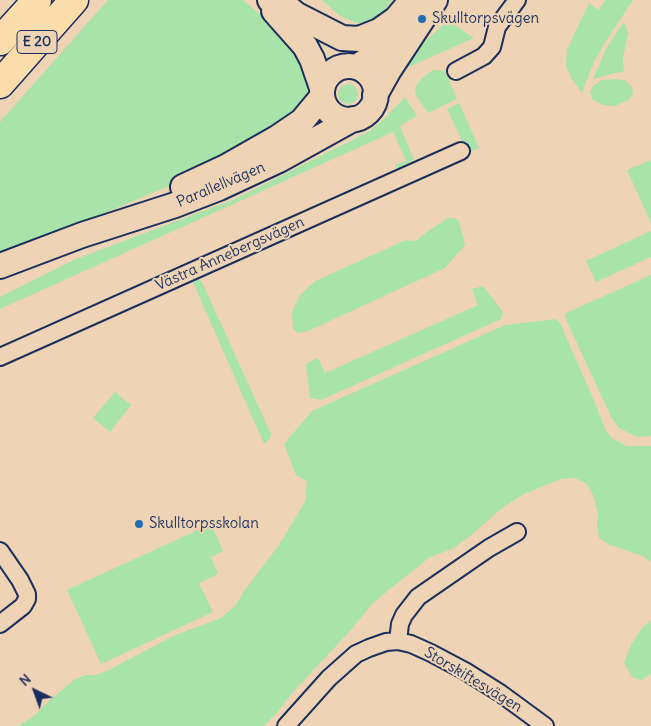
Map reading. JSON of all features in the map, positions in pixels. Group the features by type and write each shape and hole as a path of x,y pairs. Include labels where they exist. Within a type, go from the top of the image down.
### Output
{"highway":[{"name":"E 20","path":"0,41 36,0"},
{"name":"E 20","path":"0,84 74,0"}],"street":[{"path":"270,0 286,7 297,15 356,67 370,76 375,87 375,95"},
{"path":"270,0 274,12 304,46 318,74 327,108 340,118 352,120 369,110 375,95 435,0"},
{"path":"297,15 342,38 359,39 380,31 396,19 413,0"},
{"path":"322,93 324,80 333,71 344,66 356,67 374,55 385,43 413,0"},
{"path":"456,71 484,56 492,47 497,27 517,0"},
{"name":"Parallellvägen","path":"82,235 226,167 277,138 302,121 322,93"},
{"name":"Parallellvägen","path":"0,266 82,235 175,205 219,188 279,160 352,120"},
{"name":"Västra Annebergsvägen","path":"0,357 461,151"},
{"path":"286,726 329,678 356,654 386,642 398,641 400,624 404,615 418,597 489,548 517,532"},
{"path":"0,550 27,594 27,599 23,606 0,624"},
{"name":"Storskiftesvägen","path":"398,641 411,644 465,671 500,693 545,726"}],"green space":[{"path":"108,0 243,0 293,43 313,89 309,102 293,118 185,179 0,255 0,122"},
{"path":"322,0 392,0 382,13 366,24 357,23 340,16"},
{"path":"606,0 633,0 593,64 582,93 571,78 566,65 567,50 589,3 598,10"},
{"path":"624,22 628,33 623,58 624,72 593,79 607,47"},
{"path":"453,24 474,38 409,67 406,65 420,46 443,25"},
{"path":"433,70 445,71 457,99 428,113 416,95 415,88 422,78"},
{"path":"615,79 626,81 632,87 633,93 630,99 615,106 603,105 592,99 590,92 593,86 602,80"},
{"path":"348,84 355,87 358,94 355,101 348,104 341,101 338,94 341,87"},
{"path":"405,97 417,116 400,126 414,160 397,169 395,165 406,161 393,132 0,309 0,297 76,259 235,199 370,131"},
{"path":"459,103 479,148 468,153 447,109"},
{"path":"651,160 651,223 627,170"},
{"path":"448,218 454,218 459,221 465,245 445,268 308,331 298,333 293,329 292,312 300,295 315,281 406,240 416,241"},
{"path":"651,231 651,257 596,282 586,261"},
{"path":"651,275 651,436 637,437 619,428 612,419 565,317 566,313"},
{"path":"198,279 202,282 271,434 264,444 192,280"},
{"path":"483,286 503,312 501,319 321,400 310,398 306,365 309,362 318,358 325,373 478,305 472,289"},
{"path":"556,319 560,323 606,431 613,439 627,446 651,446 651,562 643,556 610,545 599,538 598,513 594,497 587,484 575,478 561,479 524,494 502,508 469,537 452,549 430,557 373,603 350,631 292,693 277,713 263,726 18,726 35,715 74,680 85,675 96,675 109,670 173,636 221,618 236,605 244,591 279,545 305,502 307,481 296,475 284,444 312,411 505,325"},
{"path":"115,392 131,405 110,432 93,418"},
{"path":"211,524 223,551 211,557 218,574 199,583 213,612 101,664 67,590"},
{"path":"651,620 651,674 642,680 632,677 624,662 632,643 642,628"}],"place":[{"name":"Skulltorpsvägen","path":"422,19"},
{"name":"Skulltorpsskolan","path":"139,524"}]}
